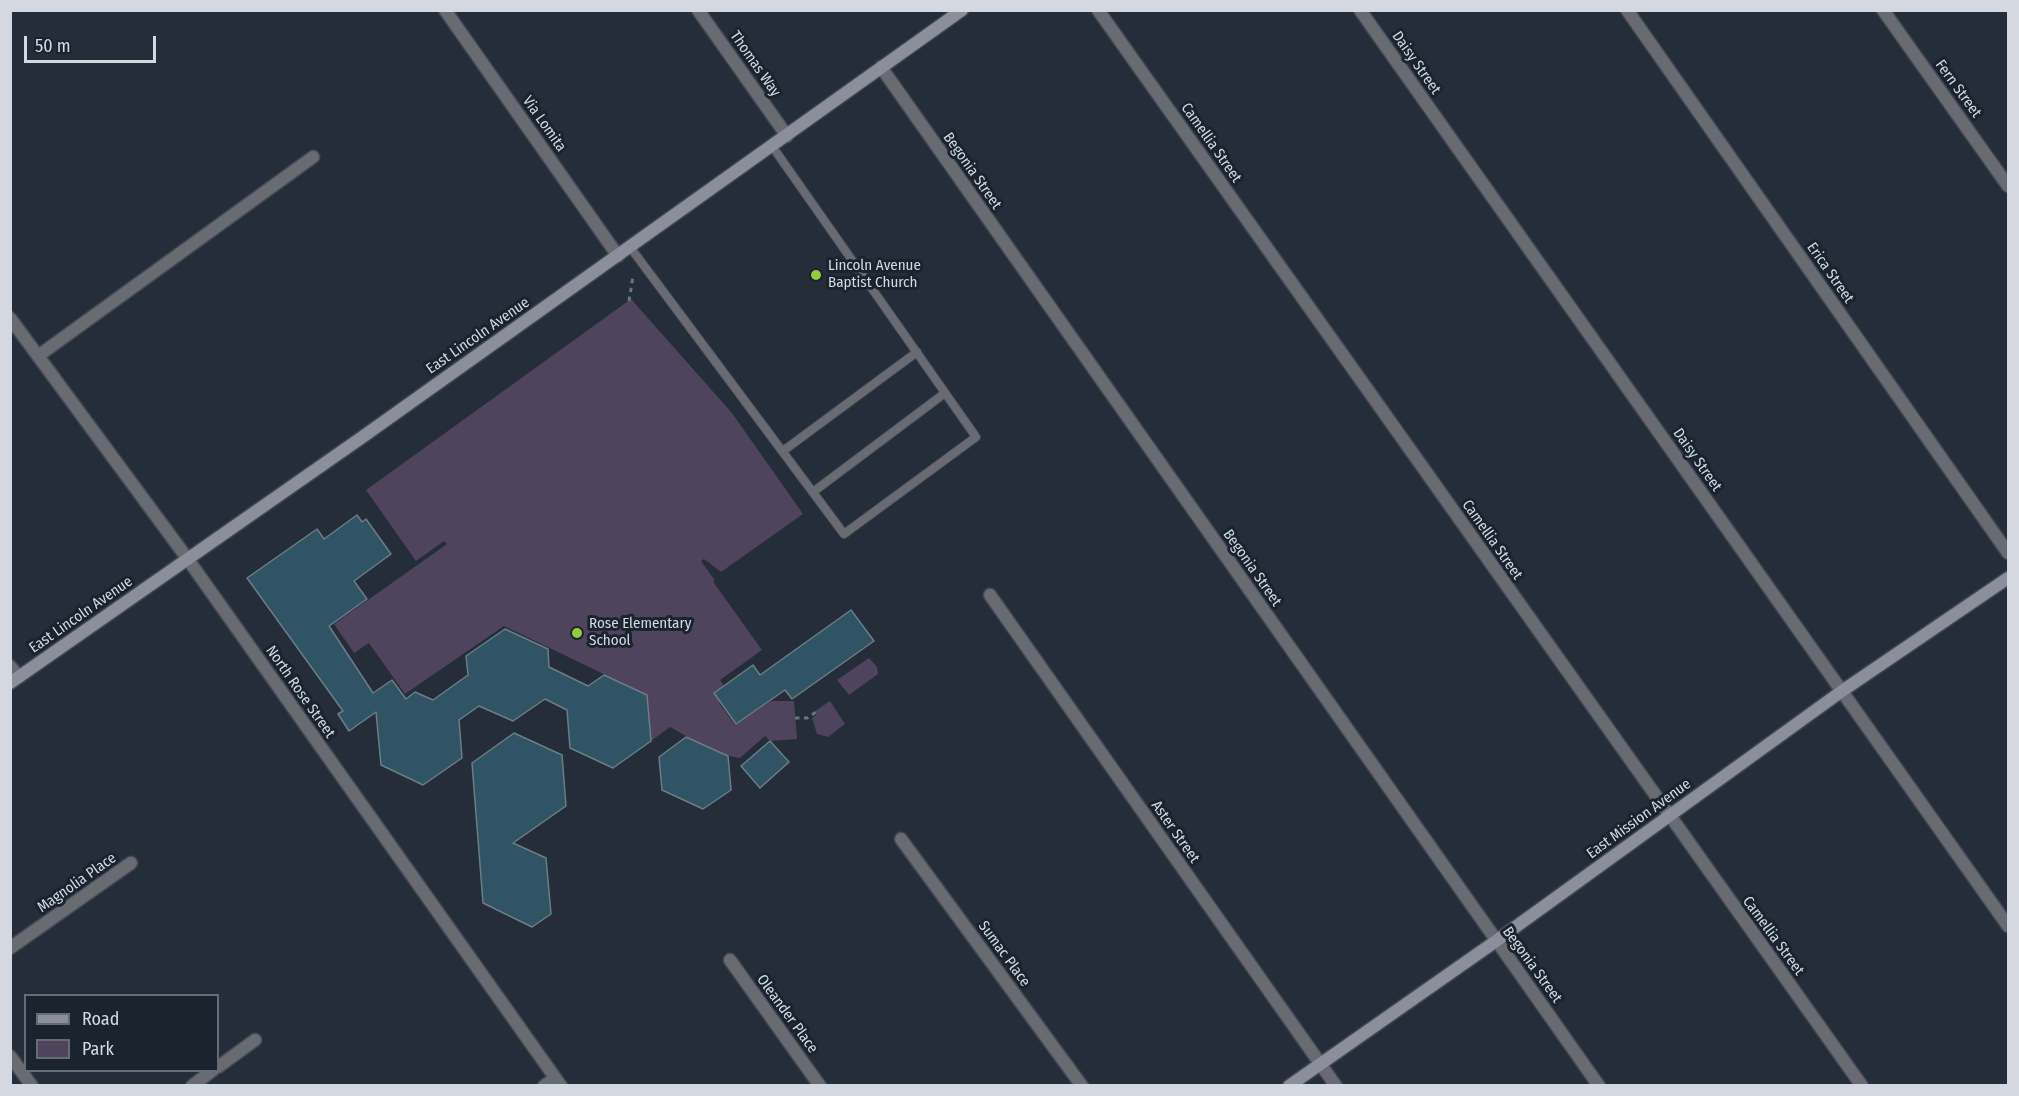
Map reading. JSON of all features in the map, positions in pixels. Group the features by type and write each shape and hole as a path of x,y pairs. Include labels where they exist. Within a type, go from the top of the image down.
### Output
{"main road":[{"name":"East Lincoln Avenue","path":"15,680 361,438 962,10"},
{"name":"East Mission Avenue","path":"1289,1086 1496,941 1842,691 2008,578"}],"street":[{"name":"Via Lomita","path":"445,10 618,256"},
{"name":"Thomas Way","path":"698,10 787,135"},
{"name":"Camellia Street","path":"1098,10 1862,1086"},
{"name":"Daisy Street","path":"1360,10 2008,927"},
{"name":"Erica Street","path":"1627,10 2008,553"},
{"name":"Fern Street","path":"1883,10 2008,186"},
{"name":"Begonia Street","path":"881,68 1599,1086"},
{"path":"38,356 313,157"},
{"name":"North Rose Street","path":"10,318 187,558 558,1082"},
{"name":"Aster Street","path":"990,596 1336,1086"},
{"path":"10,666 15,680"},
{"name":"Sumac Place","path":"901,839 1082,1086"},
{"name":"Magnolia Place","path":"10,948 131,863"},
{"name":"Oleander Place","path":"730,960 820,1086"},
{"path":"219,1066 255,1040"},
{"path":"10,1056 32,1086"},
{"path":"192,1086 212,1072"},
{"path":"544,1086 558,1082"}],"lane":[{"path":"630,247 844,534 976,437 772,146"},
{"path":"783,451 917,352"},
{"path":"813,492 945,393"}],"path":[{"path":"629,301 633,276"},
{"path":"795,718 807,718 816,712"}],"green space":[{"path":"631,299 732,413 803,514 721,572 704,559 701,561 762,650 720,680 724,686 714,693 719,703 735,725 771,701 794,701 797,739 770,741 765,736 740,758 713,750 670,727 651,741 647,695 504,626 405,694 369,643 354,653 334,624 447,544 444,541 416,561 366,490"},
{"path":"869,658 877,667 878,674 849,695 837,680"},
{"path":"830,701 845,724 828,737 817,734 812,718 817,714 815,711"}],"building":[{"path":"357,515 362,522 366,519 391,554 354,581 367,599 329,626 373,693 392,680 406,699 415,692 433,700 468,675 466,656 505,629 548,649 549,667 588,686 604,675 647,695 651,741 613,768 570,748 567,710 545,699 513,721 479,706 459,720 462,758 423,785 381,765 376,712 349,731 338,714 343,711 247,578 317,529 324,539"},
{"path":"851,610 874,641 792,699 785,690 736,724 714,693 753,665 760,675"},
{"path":"514,733 562,755 566,806 513,843 546,858 551,914 532,927 483,903 472,763"},
{"path":"686,737 728,756 731,790 703,809 662,790 659,757"},
{"path":"770,741 789,762 760,788 741,766"}],"place":[{"name":"Lincoln Avenue Baptist Church","path":"816,275"},
{"name":"Rose Elementary School","path":"577,633"}]}
